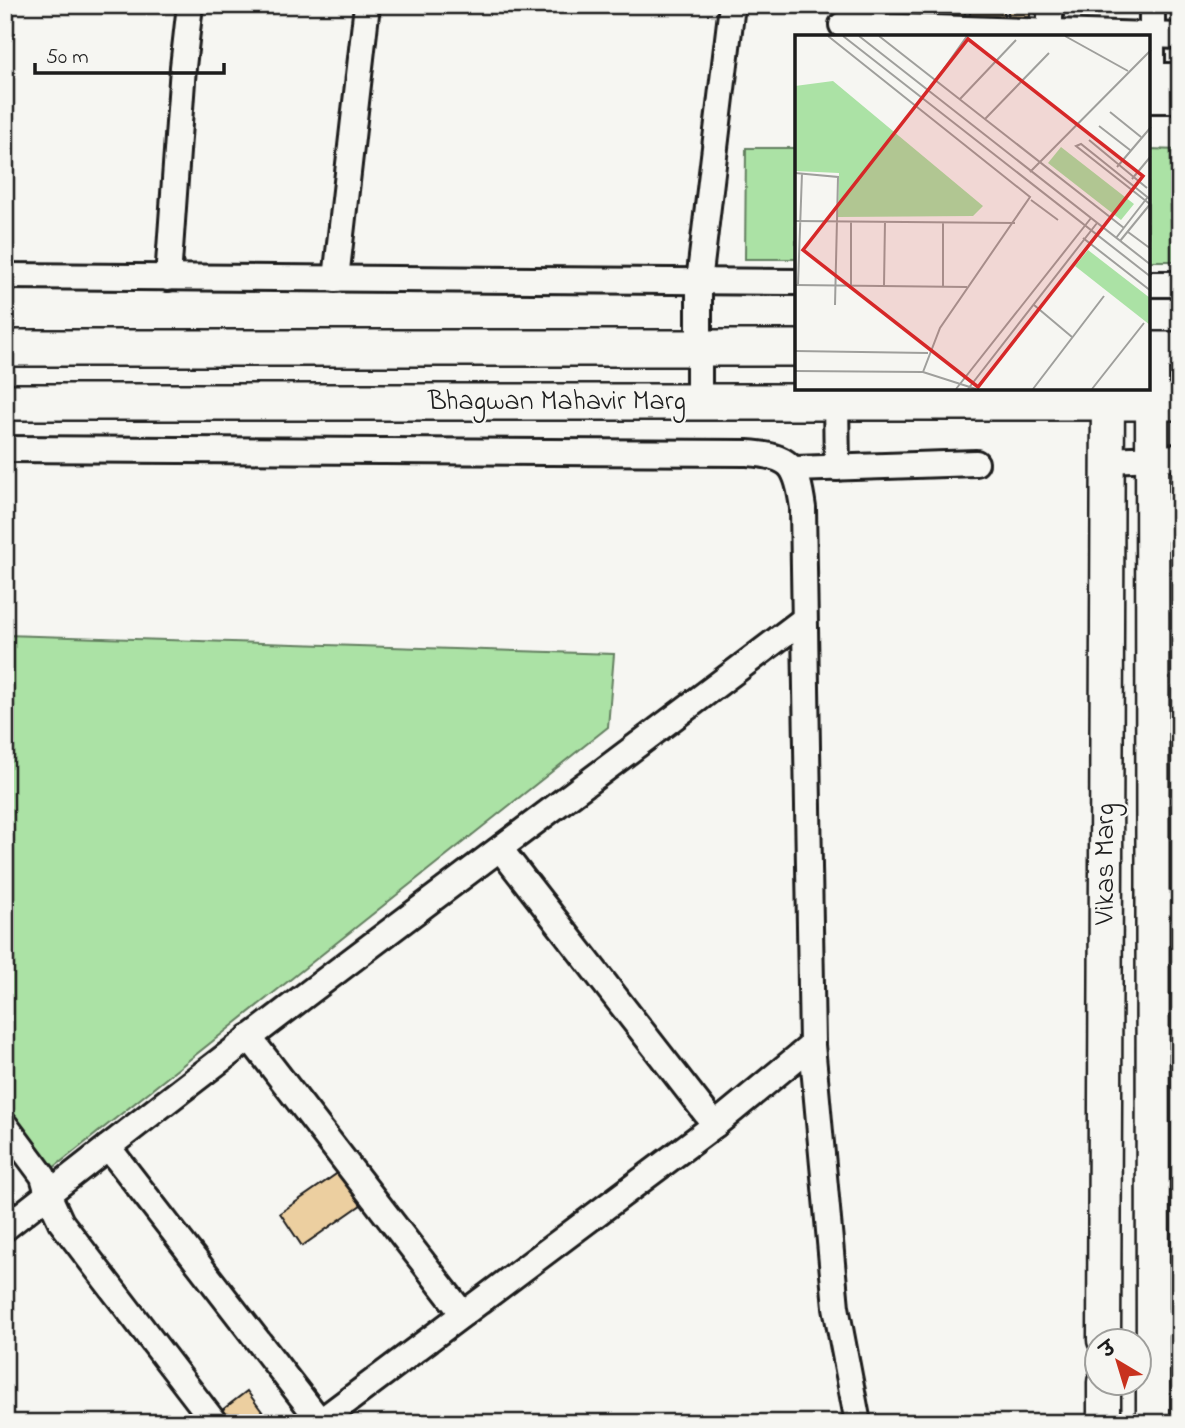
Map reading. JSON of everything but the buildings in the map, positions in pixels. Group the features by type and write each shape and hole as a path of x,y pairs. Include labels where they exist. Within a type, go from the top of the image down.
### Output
{"main road":[{"name":"Bhagwan Mahavir Marg","path":"5,348 795,348"},
{"name":"Bhagwan Mahavir Marg","path":"5,402 836,402 1108,395"},
{"path":"1108,395 1166,402"}],"street":[{"path":"168,278 190,5"},
{"path":"336,279 367,5"},
{"path":"699,402 699,282 732,5"},
{"path":"1050,5 1050,34"},
{"path":"1152,5 1150,76 1180,76"},
{"path":"842,26 1180,36"},
{"path":"1150,100 1180,100"},
{"path":"5,264 6,276 795,282"},
{"path":"1150,284 1180,284"},
{"name":"Vikas Marg","path":"1153,1423 1166,903 1166,402 1160,350"},
{"name":"Vikas Marg","path":"1104,1326 1108,395"},
{"path":"836,402 837,468"},
{"path":"5,449 747,453 769,455 785,461 794,470 803,508 812,1045 836,1307 858,1423"},
{"path":"1108,460 1166,457"},
{"path":"794,470 976,463"},
{"path":"5,1228 249,1037 501,850 803,620"},
{"path":"501,850 715,1125"},
{"path":"249,1037 463,1314"},
{"path":"108,1147 319,1422 715,1125 812,1045"},
{"path":"5,1125 43,1176 61,1222 215,1423"},
{"path":"1104,1396 1104,1423"}],"green space":[{"path":"746,148 795,148 795,259 745,259"},
{"path":"1150,149 1180,150 1180,261 1150,261"},
{"path":"5,635 614,654 608,727 43,1176 5,1124"}]}
